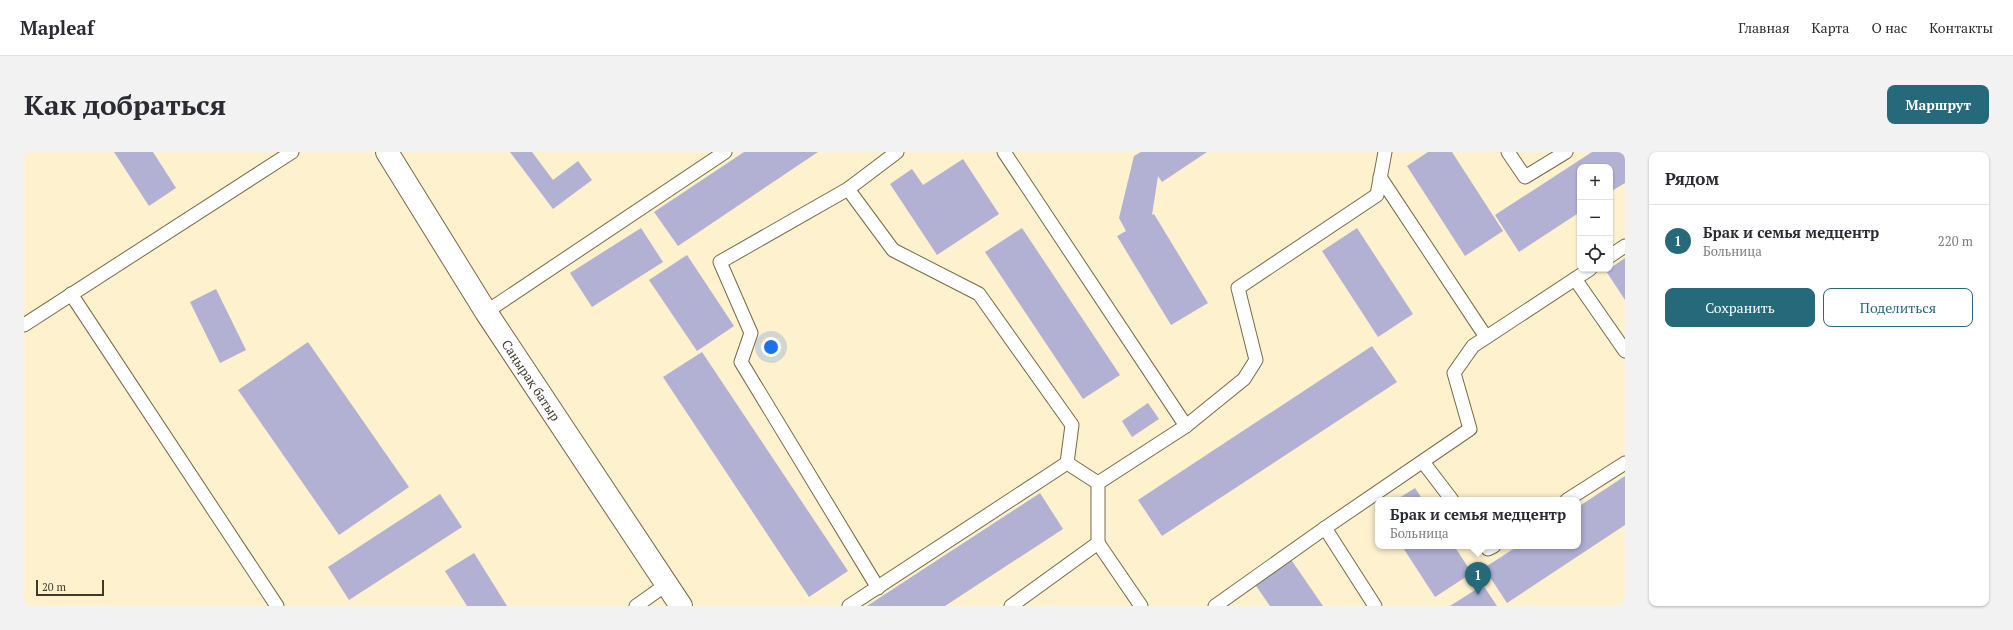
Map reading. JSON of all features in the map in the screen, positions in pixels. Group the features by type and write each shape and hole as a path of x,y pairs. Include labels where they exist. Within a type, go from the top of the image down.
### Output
{"street":[{"name":"Саңырақ батыр","path":"387,152 486,312 681,606"}],"lane":[{"path":"24,325 292,152"},
{"path":"486,312 725,152"},
{"path":"878,588 741,362 751,333 720,262 848,189 897,152"},
{"path":"1004,152 1186,426"},
{"path":"1098,483 1186,426 1244,379 1256,360 1238,288 1377,195 1385,152"},
{"path":"1508,152 1525,177 1566,152"},
{"path":"1380,177 1486,337"},
{"path":"848,189 893,250 979,294 1072,425 1067,463 849,606"},
{"path":"1613,254 1625,246"},
{"path":"1219,605 1325,528 1470,429 1454,373 1473,346 1586,272"},
{"path":"1575,279 1625,351"},
{"path":"71,294 277,606"},
{"path":"1423,462 1450,497"},
{"path":"1067,463 1098,483"},
{"path":"1572,497 1625,463"},
{"path":"1098,483 1098,543 1141,606"},
{"path":"1325,528 1376,606"},
{"path":"1011,606 1098,543"},
{"path":"636,606 667,584"}],"building":[{"path":"114,152 153,152 176,188 149,206"},
{"path":"510,152 532,152 553,180 578,161 592,180 553,209"},
{"path":"744,152 818,152 678,246 654,212"},
{"path":"1141,152 1207,152 1162,182 1158,176 1152,215 1154,214 1208,303 1171,325 1117,236 1126,231 1119,218 1134,156"},
{"path":"1428,152 1452,152 1503,231 1465,256 1407,166"},
{"path":"1592,152 1625,152 1625,183 1613,190 1613,164 1577,164 1577,214 1519,252 1495,215"},
{"path":"963,159 999,214 937,255 890,184 912,169 923,185"},
{"path":"641,228 663,262 592,307 570,273"},
{"path":"1022,228 1120,375 1083,399 985,252"},
{"path":"1357,228 1413,314 1378,337 1322,251"},
{"path":"687,255 734,326 697,351 649,280"},
{"path":"1625,258 1625,300 1607,272 1613,272 1613,266"},
{"path":"216,289 246,350 220,363 190,302"},
{"path":"308,342 409,487 339,535 238,390"},
{"path":"1372,346 1397,382 1162,536 1138,500"},
{"path":"702,352 848,571 809,597 663,377"},
{"path":"1148,403 1159,419 1132,437 1122,421"},
{"path":"1625,476 1625,525 1507,603 1484,568 1513,549 1581,549 1581,505"},
{"path":"1415,488 1421,497 1401,497"},
{"path":"1040,493 1063,529 945,606 867,606"},
{"path":"440,494 462,527 349,600 328,567"},
{"path":"1404,549 1456,549 1472,573 1435,597"},
{"path":"474,553 507,606 467,606 445,571"},
{"path":"1290,558 1323,606 1270,606 1254,583"},
{"path":"1483,585 1497,606 1450,606"}],"place":[{"name":"Брак и семья медцентр","path":"1478,595"}]}
